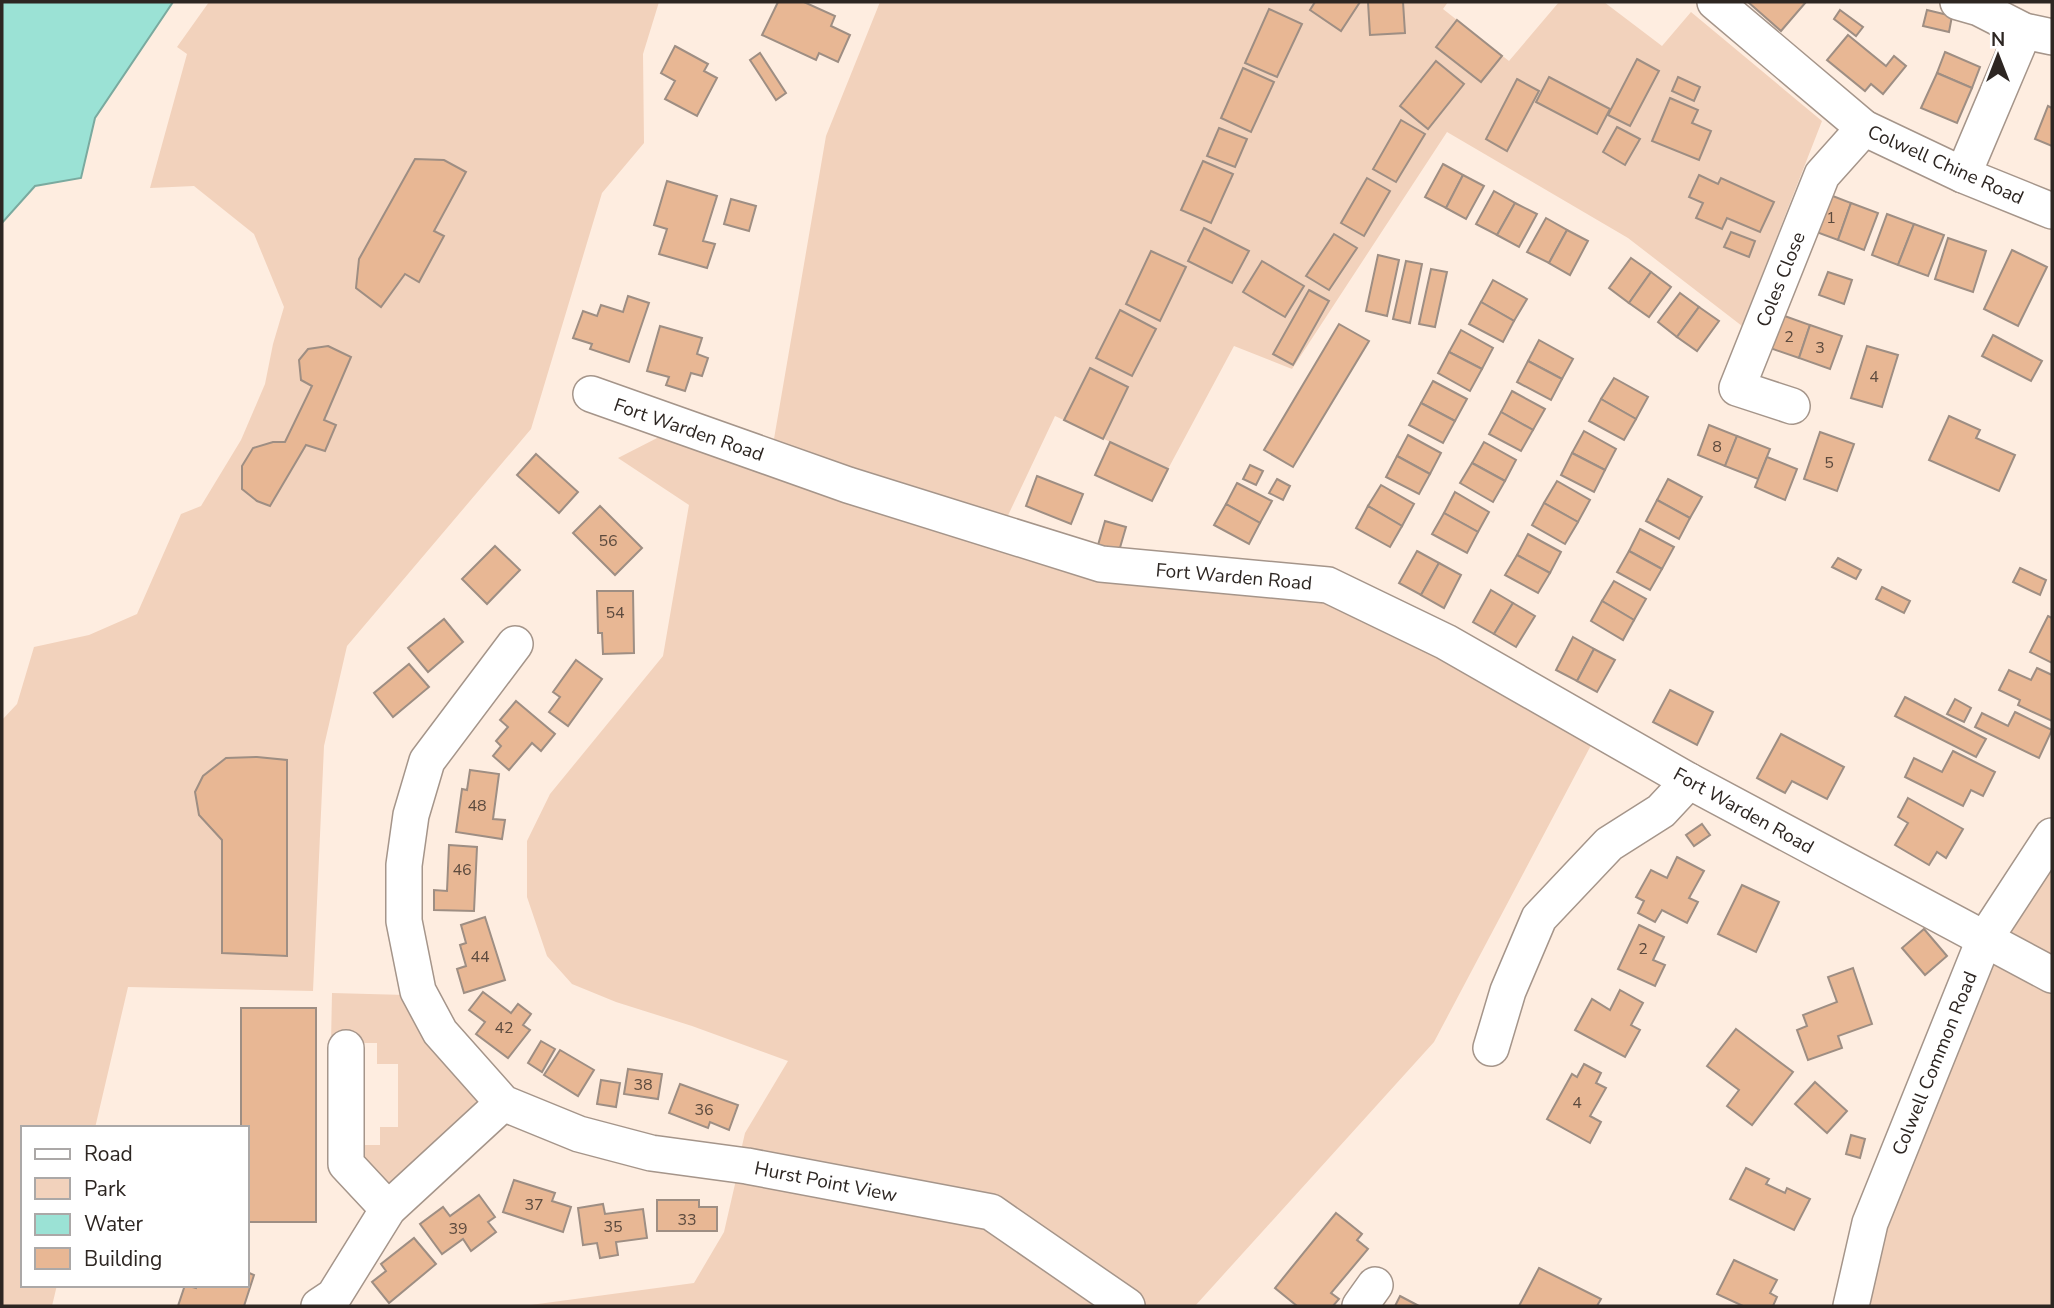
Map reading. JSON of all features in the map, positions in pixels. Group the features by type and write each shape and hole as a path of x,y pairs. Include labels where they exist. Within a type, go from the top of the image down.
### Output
{"street":[{"name":"Colwell Chine Road","path":"1715,2 1864,128 1963,175 2052,211"},
{"path":"1958,2 1979,8 2038,34 1963,175"},
{"name":"Coles Close","path":"1792,406 1737,388 1822,175 1864,128"},
{"name":"Fort Warden Road","path":"591,394 848,485 1101,564 1328,585 1446,642 1689,781 2052,975"},
{"name":"Hurst Point View","path":"515,644 427,761 411,816 404,864 404,921 418,991 440,1032 503,1103 579,1134 651,1153 747,1166 991,1212 1127,1306"},
{"path":"1491,1048 1508,991 1539,918 1609,845 1661,811 1689,781"},
{"name":"Colwell Common Road","path":"1851,1306 1870,1223 1984,940 2052,836"},
{"path":"346,1048 346,1164 388,1209"},
{"path":"319,1306 334,1296 388,1209 503,1103"}],"green space":[{"path":"209,2 659,2 643,54 644,143 602,193 531,429 347,646 324,746 313,991 128,987 95,1126 21,1126 21,1287 57,1287 52,1306 2,1306 2,720 17,704 34,647 89,635 137,614 181,514 201,506 241,440 265,384 284,307 254,234 194,186 150,188 187,54 177,47"},
{"path":"880,2 1448,2 1443,9 1509,61 1559,2 1604,2 1662,46 1691,12 1822,121 1742,326 1628,238 1447,132 1292,369 1234,346 1168,469 1055,416 1003,526 970,532 1327,591 1597,734 1434,1042 1195,1306 1136,1306 994,1206 739,1159 745,1133 788,1061 616,1002 572,984 547,956 527,897 527,841 550,794 663,656 689,505 618,458 663,435 769,468 826,136"},
{"path":"2052,856 2052,1306 1866,1306 1883,1234 2002,931"},
{"path":"332,993 406,995 482,1104 386,1192 354,1145 380,1145 380,1127 398,1127 398,1064 377,1064 377,1043 331,1043"},
{"path":"738,1171 988,1218 1115,1306 523,1306 694,1283 724,1232"}],"water":[{"path":"2,2 173,2 95,118 81,178 35,186 2,223"}],"building":[{"path":"778,2 804,2 835,16 831,26 850,35 838,62 819,53 816,60 762,35"},
{"path":"1315,2 1360,2 1341,31 1310,10"},
{"path":"1368,2 1403,2 1405,33 1370,35"},
{"path":"1748,2 1806,2 1781,31"},
{"path":"1269,9 1302,24 1277,77 1245,63"},
{"path":"1840,10 1863,27 1856,36 1834,19"},
{"path":"1927,10 1952,16 1949,32 1923,26"},
{"path":"1457,20 1502,56 1481,82 1436,47"},
{"path":"1848,35 1886,66 1894,56 1906,66 1883,94 1871,84 1865,91 1827,60"},
{"path":"675,46 708,64 704,71 717,78 697,116 665,99 675,81 661,73"},
{"path":"1945,52 1980,67 1972,88 1937,73"},
{"path":"760,53 786,93 776,100 750,60"},
{"path":"1637,59 1659,71 1630,126 1608,115"},
{"path":"1436,61 1464,84 1428,129 1400,106"},
{"path":"1243,68 1274,82 1251,132 1221,118"},
{"path":"1937,73 1972,88 1957,123 1921,108"},
{"path":"1549,77 1610,109 1597,134 1536,102"},
{"path":"1678,77 1700,87 1694,101 1672,91"},
{"path":"1517,79 1539,91 1507,151 1486,139"},
{"path":"1670,98 1698,110 1692,123 1711,131 1699,160 1652,141"},
{"path":"2048,106 2052,108 2052,146 2035,139"},
{"path":"1401,120 1425,134 1396,182 1373,169"},
{"path":"1617,127 1640,139 1625,165 1603,152"},
{"path":"1219,128 1247,139 1235,167 1207,156"},
{"path":"415,159 444,160 466,172 434,231 444,236 419,282 405,274 381,307 356,288 359,259"},
{"path":"1203,161 1233,174 1211,223 1181,210"},
{"path":"1443,164 1463,175 1446,208 1425,197"},
{"path":"1463,175 1484,186 1466,219 1446,208"},
{"path":"1699,175 1718,184 1721,178 1774,202 1760,232 1727,218 1722,229 1696,218 1703,203 1689,197"},
{"path":"1367,178 1390,191 1364,236 1341,223"},
{"path":"667,181 717,196 703,241 715,244 707,268 659,254 667,229 654,225"},
{"path":"1494,191 1515,203 1497,235 1476,224"},
{"path":"1825,193 1851,203 1838,240 1811,230"},
{"path":"731,199 756,206 749,231 724,224"},
{"path":"1515,203 1537,214 1519,247 1497,235"},
{"path":"1851,203 1878,213 1864,250 1838,240"},
{"path":"1887,214 1914,224 1898,265 1872,255"},
{"path":"1546,218 1567,230 1549,263 1527,252"},
{"path":"1914,224 1944,235 1928,276 1898,265"},
{"path":"1204,228 1249,251 1232,283 1188,261"},
{"path":"1567,230 1588,241 1570,275 1549,263"},
{"path":"1731,232 1755,241 1749,257 1724,247"},
{"path":"1334,234 1357,248 1329,290 1306,276"},
{"path":"1948,238 1986,251 1973,292 1935,279"},
{"path":"2012,250 2047,267 2018,326 1984,309"},
{"path":"1151,251 1186,267 1160,321 1126,304"},
{"path":"1378,255 1399,260 1387,316 1366,311"},
{"path":"1631,258 1651,272 1629,303 1609,288"},
{"path":"1262,261 1304,286 1285,317 1243,292"},
{"path":"1406,261 1422,264 1410,323 1393,319"},
{"path":"1431,269 1447,272 1435,327 1419,324"},
{"path":"1651,272 1671,287 1649,317 1629,303"},
{"path":"1828,272 1852,280 1844,304 1819,295"},
{"path":"1493,280 1527,299 1514,321 1481,302"},
{"path":"1309,290 1329,301 1293,365 1273,354"},
{"path":"1680,293 1699,307 1677,337 1658,322"},
{"path":"628,296 649,303 629,362 590,349 592,344 573,338 583,311 597,316 601,305 623,312"},
{"path":"1481,302 1514,321 1503,342 1469,324"},
{"path":"1699,307 1719,321 1697,351 1677,337"},
{"path":"1120,310 1156,329 1132,376 1096,358"},
{"path":"1779,314 1810,325 1799,358 1767,347"},
{"path":"1339,324 1369,341 1293,467 1264,450"},
{"path":"1810,325 1842,336 1830,369 1799,358"},
{"path":"660,326 702,338 697,354 708,358 702,376 691,373 685,391 666,385 669,377 647,371"},
{"path":"1461,330 1493,348 1482,369 1449,352"},
{"path":"1993,335 2042,361 2031,381 1982,356"},
{"path":"1539,340 1573,359 1562,379 1528,361"},
{"path":"328,346 351,357 324,420 336,425 325,451 306,445 270,506 257,501 242,489 242,466 253,448 273,442 285,442 312,386 301,380 299,360 308,349"},
{"path":"1867,346 1898,355 1882,407 1851,398"},
{"path":"1449,352 1482,369 1470,391 1438,373"},
{"path":"1528,361 1562,379 1551,400 1517,382"},
{"path":"1090,368 1128,387 1103,439 1064,420"},
{"path":"1614,378 1648,397 1636,419 1601,399"},
{"path":"1433,381 1467,399 1455,421 1421,403"},
{"path":"1512,391 1545,409 1533,430 1501,412"},
{"path":"1601,399 1636,419 1624,440 1589,421"},
{"path":"1421,403 1455,421 1443,443 1409,425"},
{"path":"1501,412 1533,430 1521,451 1489,434"},
{"path":"1949,416 1980,430 1976,438 2015,455 1999,491 1929,460"},
{"path":"1709,425 1737,436 1725,466 1698,455"},
{"path":"1584,431 1616,449 1605,470 1572,453"},
{"path":"1820,432 1854,444 1837,491 1804,479"},
{"path":"1408,435 1441,453 1430,474 1397,456"},
{"path":"1737,436 1770,449 1758,479 1725,466"},
{"path":"1110,442 1168,469 1152,501 1095,475"},
{"path":"1484,442 1516,460 1505,481 1472,463"},
{"path":"1572,453 1605,470 1594,492 1561,475"},
{"path":"536,454 578,492 559,513 517,475"},
{"path":"1397,456 1430,474 1419,494 1386,477"},
{"path":"1767,457 1797,469 1785,500 1755,487"},
{"path":"1472,463 1505,481 1493,502 1460,483"},
{"path":"1250,465 1263,471 1256,485 1243,479"},
{"path":"1037,476 1083,494 1071,524 1026,506"},
{"path":"1277,479 1290,486 1283,500 1269,493"},
{"path":"1668,479 1702,497 1690,518 1657,500"},
{"path":"1557,481 1590,500 1578,522 1544,503"},
{"path":"1237,483 1272,501 1260,523 1226,504"},
{"path":"1381,485 1414,504 1402,526 1368,506"},
{"path":"1455,492 1489,512 1478,532 1444,513"},
{"path":"1657,500 1690,518 1679,539 1646,521"},
{"path":"1544,503 1578,522 1565,544 1532,525"},
{"path":"1226,504 1260,523 1249,544 1214,525"},
{"path":"600,506 642,548 615,575 573,533"},
{"path":"1368,506 1402,526 1390,547 1356,528"},
{"path":"1444,513 1478,532 1467,553 1432,534"},
{"path":"1105,521 1126,527 1119,551 1098,545"},
{"path":"1640,529 1674,547 1662,569 1629,551"},
{"path":"1528,534 1561,552 1550,573 1517,555"},
{"path":"495,546 520,570 487,604 462,579"},
{"path":"1417,551 1439,563 1421,595 1399,583"},
{"path":"1629,551 1662,569 1650,590 1617,572"},
{"path":"1517,555 1550,573 1538,593 1505,575"},
{"path":"1838,558 1861,570 1856,579 1832,567"},
{"path":"1439,563 1461,575 1444,608 1421,595"},
{"path":"2020,568 2046,580 2040,595 2013,582"},
{"path":"1614,581 1646,599 1634,620 1602,601"},
{"path":"1882,587 1910,601 1904,613 1876,599"},
{"path":"1491,590 1513,603 1494,634 1473,622"},
{"path":"597,591 633,591 634,653 603,654 602,633 598,633"},
{"path":"1602,601 1634,620 1623,640 1591,621"},
{"path":"1513,603 1535,616 1516,647 1494,634"},
{"path":"2048,616 2052,618 2052,663 2030,652"},
{"path":"444,619 463,642 428,672 408,648"},
{"path":"1573,637 1594,649 1577,681 1556,670"},
{"path":"1594,649 1615,660 1597,692 1577,681"},
{"path":"576,660 602,679 568,726 549,712 560,697 553,692"},
{"path":"409,664 429,687 393,717 374,693"},
{"path":"2037,668 2052,675 2052,721 2018,705 2020,700 1999,690 2009,670 2031,680"},
{"path":"1670,690 1713,712 1697,745 1653,722"},
{"path":"1905,697 1986,739 1976,757 1895,716"},
{"path":"1955,699 1971,708 1964,722 1947,714"},
{"path":"516,701 555,734 541,751 532,743 509,770 493,756 501,746 496,741 508,727 500,720"},
{"path":"2015,712 2052,730 2039,758 1975,727 1982,713 2008,726"},
{"path":"1781,734 1844,767 1827,799 1792,781 1785,793 1757,778"},
{"path":"1953,751 1995,772 1983,796 1971,790 1963,806 1905,777 1914,758 1942,772"},
{"path":"226,758 287,760 287,956 222,953 222,840 199,815 195,792 203,776"},
{"path":"470,770 499,774 493,819 505,820 502,839 456,832 462,789 467,790"},
{"path":"1908,798 1963,829 1946,858 1937,852 1929,865 1895,845 1908,823 1898,817"},
{"path":"1702,824 1710,835 1694,846 1686,835"},
{"path":"449,845 477,847 474,911 434,910 434,890 447,891"},
{"path":"1677,857 1704,871 1689,898 1698,902 1687,923 1662,910 1655,922 1638,913 1644,901 1636,897 1651,870 1667,878"},
{"path":"1742,885 1779,902 1756,952 1718,934"},
{"path":"485,917 505,980 464,993 457,969 466,966 460,945 466,943 461,925"},
{"path":"1639,925 1664,937 1653,960 1665,965 1655,986 1618,969"},
{"path":"1924,929 1947,956 1925,975 1902,948"},
{"path":"1853,968 1872,1024 1838,1036 1842,1048 1808,1060 1797,1030 1807,1026 1803,1015 1837,1002 1828,977"},
{"path":"1620,990 1643,1003 1631,1025 1640,1030 1625,1057 1575,1030 1592,999 1610,1010"},
{"path":"483,992 511,1013 518,1004 531,1014 523,1025 530,1030 508,1058 476,1034 485,1022 469,1010"},
{"path":"241,1008 316,1008 316,1222 248,1222 248,1126 241,1126"},
{"path":"1736,1029 1793,1072 1752,1125 1727,1106 1739,1090 1707,1066"},
{"path":"541,1041 555,1049 542,1072 528,1063"},
{"path":"560,1050 594,1070 578,1096 544,1075"},
{"path":"1584,1064 1601,1073 1596,1083 1606,1088 1590,1116 1601,1122 1590,1143 1547,1119 1572,1074 1577,1077"},
{"path":"628,1069 662,1074 658,1099 624,1094"},
{"path":"601,1080 620,1083 616,1107 597,1104"},
{"path":"1815,1082 1847,1111 1827,1133 1795,1104"},
{"path":"680,1084 738,1105 729,1130 710,1122 708,1128 669,1113"},
{"path":"1851,1135 1865,1139 1860,1158 1846,1154"},
{"path":"1746,1168 1769,1179 1766,1184 1785,1193 1787,1188 1810,1199 1794,1230 1730,1199"},
{"path":"514,1180 555,1193 552,1201 571,1207 563,1232 503,1212"},
{"path":"479,1195 495,1217 488,1222 496,1232 471,1251 463,1239 442,1254 420,1224 443,1207 450,1216"},
{"path":"657,1200 699,1200 699,1207 717,1207 717,1231 657,1231"},
{"path":"603,1204 605,1214 643,1209 647,1238 616,1242 618,1255 600,1258 597,1243 583,1245 578,1208"},
{"path":"1336,1213 1362,1234 1357,1240 1368,1249 1331,1293 1339,1299 1333,1306 1297,1306 1275,1288"},
{"path":"414,1238 436,1264 389,1303 372,1282 386,1271 381,1264"},
{"path":"1734,1260 1777,1280 1770,1293 1777,1297 1773,1306 1743,1306 1717,1294"},
{"path":"1539,1268 1601,1299 1597,1306 1519,1306"},
{"path":"248,1272 254,1275 244,1306 178,1306 184,1287 248,1287"},
{"path":"1400,1296 1419,1306 1395,1306"}]}
